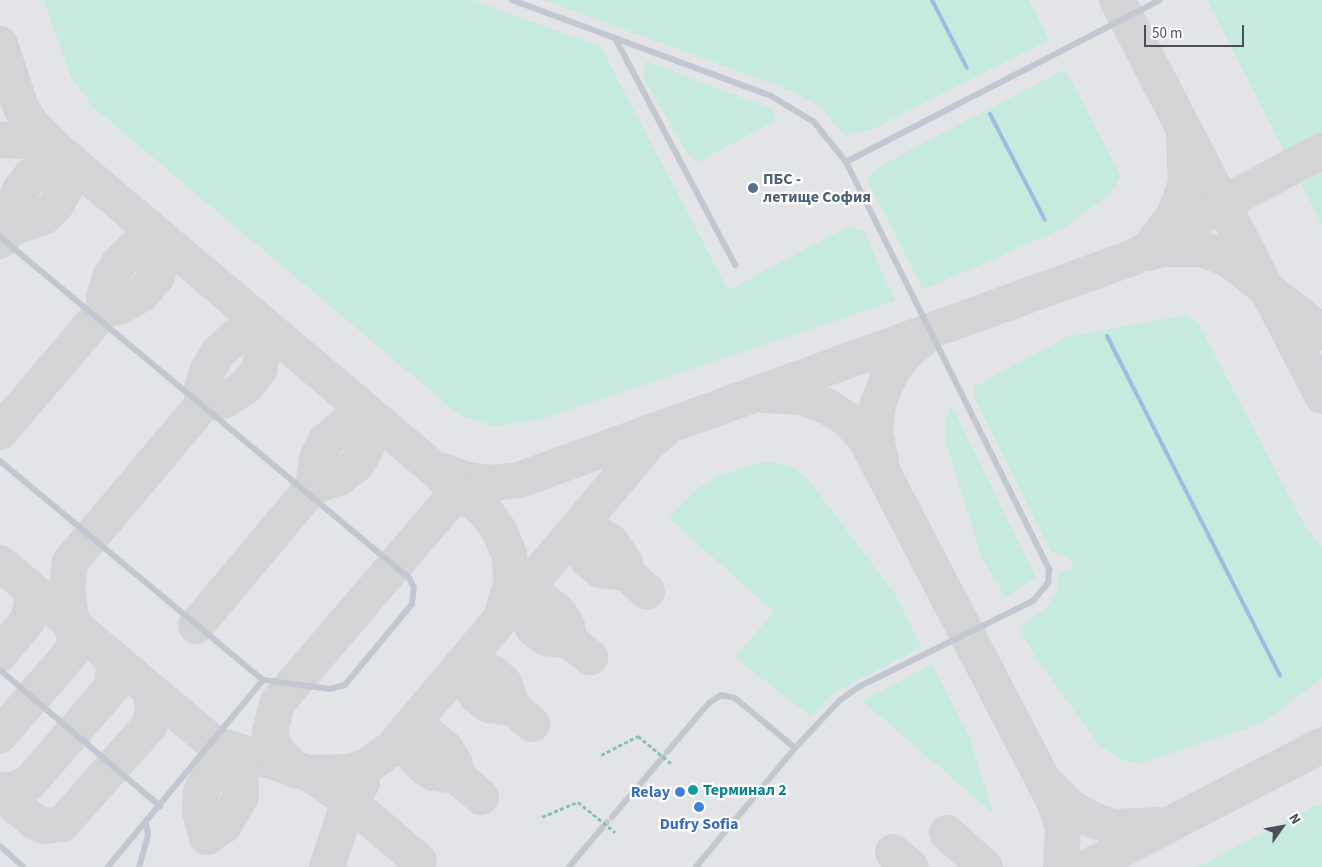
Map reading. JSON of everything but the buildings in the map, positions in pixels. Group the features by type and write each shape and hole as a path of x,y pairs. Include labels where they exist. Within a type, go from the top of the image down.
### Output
{"lane":[{"path":"512,0 771,96 814,122 846,162 1044,557 1048,583 1033,601 860,686 840,700 795,748 696,867"},
{"path":"846,162 1160,0"},
{"path":"615,38 735,265"},
{"path":"0,237 409,578 414,587 412,604 345,685 330,688 263,680 0,461"},
{"path":"0,670 160,806"},
{"path":"108,867 263,680"},
{"path":"569,867 709,702 721,695 735,698 795,748"},
{"path":"139,867 148,835 146,823"},
{"path":"0,846 22,867"}],"path":[{"path":"601,755 638,736 672,764"},
{"path":"542,817 578,802 615,832"}],"shaded area":[{"path":"0,0 1322,0 1322,867 0,867"}],"green space":[{"path":"44,0 473,0 601,47 728,290 849,226 864,232 895,301 539,420 493,426 461,416 94,108 71,77"},
{"path":"544,0 1029,0 1049,40 873,129 845,137 821,107 789,90"},
{"path":"1207,0 1322,0 1322,133 1285,152"},
{"path":"646,61 772,109 775,121 698,162 689,156 643,77"},
{"path":"1065,69 1121,176 1110,194 1064,228 923,290 867,179 880,166"},
{"path":"1322,168 1322,225 1299,180"},
{"path":"1187,315 1198,323 1305,526 1322,547 1322,678 1263,723 1139,764 1122,760 1100,746 1038,661 1019,628 1046,608 1058,588 1059,571 1074,569 1069,558 1051,552 975,399 974,387 1066,337"},
{"path":"952,406 1036,578 1005,597 982,558 945,439 946,420"},
{"path":"767,461 792,467 807,478 897,597 921,647 832,694 811,717 735,657 774,612 669,518 696,490 720,475"},
{"path":"932,664 968,734 993,813 862,701"},
{"path":"1322,804 1322,867 1198,867 1314,806"}],"waterway":[{"path":"932,0 967,68"},
{"path":"990,114 1045,220"},
{"path":"1107,336 1280,676"}],"taxiway":[{"path":"1117,0 1322,396"},
{"path":"0,44 21,108 32,125 57,150 433,468 468,480 492,483 519,480 1134,257 1224,203 1322,151"},
{"path":"1155,240 1174,216 1186,183 1184,135"},
{"path":"0,140 33,141 57,150"},
{"path":"0,241 10,229 14,205 20,190 31,176 47,165 69,159 64,191 56,205 45,216 10,229"},
{"path":"0,432 104,310 104,297 110,277 119,263 135,248 163,239 157,276 142,294 121,306 104,310"},
{"path":"1148,253 1164,249 1202,249 1228,259 1322,332"},
{"path":"0,735 70,654 75,642 67,591 70,562 202,405 202,388 208,370 219,352 235,337 268,328 259,370 245,387 225,400 202,405"},
{"path":"881,461 875,432 878,404 887,380 903,355 925,337"},
{"path":"764,395 802,397 826,406 848,420 865,438 1055,803 1063,828 1061,867"},
{"path":"196,626 313,486 318,456 325,442 348,422 371,416 366,449 356,465 338,478 313,486"},
{"path":"0,563 213,743 308,773 350,772 367,766 391,749 649,443 663,431"},
{"path":"442,476 486,512 500,532 509,554 512,581 501,618"},
{"path":"297,771 275,749 270,732 277,703 459,490"},
{"path":"626,573 600,570 588,560 577,531 601,536 611,542 625,563 626,573 647,591"},
{"path":"0,654 28,620 33,599 28,587"},
{"path":"570,641 546,638 534,629 525,616 520,597 547,603 559,613 567,626 570,641 590,657"},
{"path":"0,790 13,791 30,782 112,687 114,668 110,656"},
{"path":"513,708 489,705 477,696 467,682 464,663 492,672 504,683 513,708 532,724"},
{"path":"0,793 35,822 45,826 62,824 150,725 153,707 151,691"},
{"path":"457,776 434,773 423,766 411,753 405,733 431,737 446,749 455,764 457,776 481,797"},
{"path":"1088,867 1322,745"},
{"path":"233,751 240,766 241,796 224,825 207,837 200,811 201,792 215,765 233,751"},
{"path":"308,773 349,801 419,861"},
{"path":"327,867 349,801 362,783"},
{"path":"1048,785 1071,808 1093,820 1114,827 1160,825"},
{"path":"947,833 985,867"},
{"path":"893,852 910,867"}],"place":[{"name":"ПБС - летище София","path":"753,188"},
{"name":"Терминал 2","path":"693,790"},
{"name":"Relay","path":"680,792"},
{"name":"Dufry Sofia","path":"699,807"}]}
